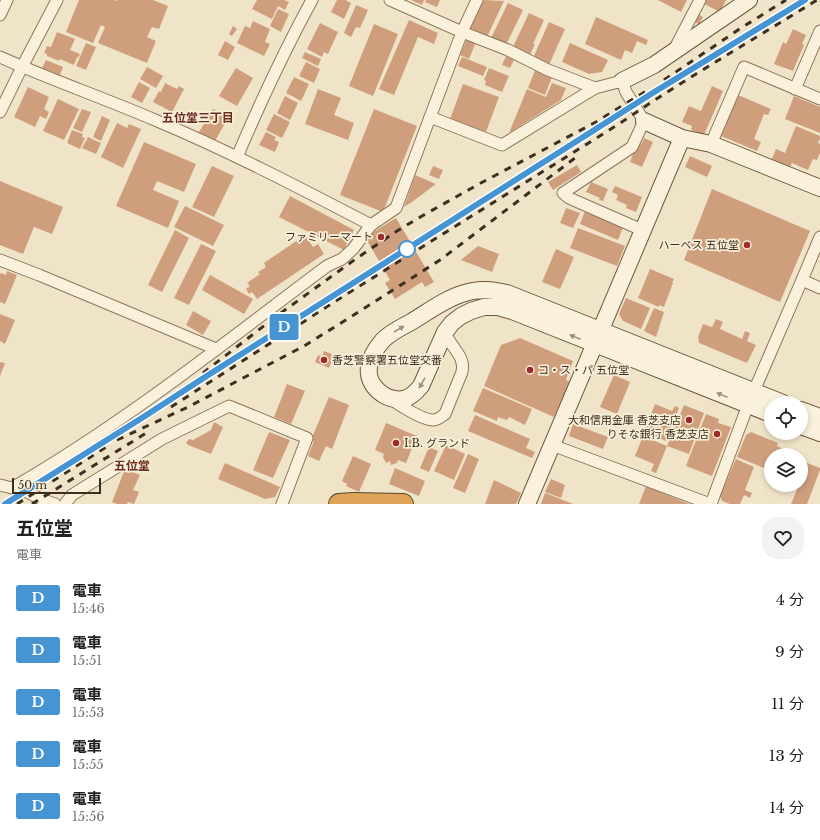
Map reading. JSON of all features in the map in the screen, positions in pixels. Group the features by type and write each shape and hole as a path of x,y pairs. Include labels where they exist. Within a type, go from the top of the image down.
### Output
{"highway":[{"path":"339,504 403,504"}],"street":[{"path":"0,15 7,0"},
{"path":"0,112 57,0"},
{"path":"237,157 282,56 312,0"},
{"path":"390,0 462,32 508,50 548,70 595,88"},
{"path":"12,488 124,417 327,266 342,259 353,249 371,225 396,208 462,32 477,0"},
{"path":"674,51 700,0"},
{"path":"430,117 502,145 595,88 622,81 654,65 749,0"},
{"path":"795,89 820,31"},
{"path":"0,57 155,120 237,157 371,225"},
{"path":"711,144 744,68 820,99"},
{"path":"622,81 626,92 644,121 682,138 711,144 820,188"},
{"path":"642,230 570,198 563,193 632,147 644,121"},
{"path":"527,504 682,138"},
{"path":"552,445 711,504 751,398 820,237"},
{"path":"0,260 216,349"},
{"path":"802,280 820,288"},
{"path":"445,332 448,340 460,356 463,367 445,414 435,420 428,419 406,410 380,393 374,386 369,376 369,367 376,349 384,340 393,332 454,297 466,292 495,290 507,293 598,338"},
{"path":"389,398 406,399 416,392 421,386 445,332 452,323 461,316 484,307 512,311 598,338 751,398 764,400"},
{"path":"751,398 764,408"},
{"path":"64,504 72,495 162,439 229,406 308,438 282,504"},
{"path":"808,410 820,412"},
{"path":"808,412 820,417"},
{"path":"808,430 820,433"},
{"path":"808,432 820,440"},
{"path":"0,485 25,491 55,504"}],"building":[{"path":"79,0 153,0 168,6 159,29 152,27 147,37 156,41 147,63 98,43 105,27 101,25 93,43 66,32"},
{"path":"257,0 284,0 289,2 285,10 278,6 272,19 252,9"},
{"path":"337,0 345,0 351,3 344,19 331,12"},
{"path":"411,0 424,0 422,5"},
{"path":"426,0 440,0 437,7 425,2"},
{"path":"484,0 504,1 487,37 470,29"},
{"path":"658,0 687,0 681,12"},
{"path":"706,0 726,0 720,12 704,4"},
{"path":"508,3 523,10 506,45 491,38"},
{"path":"356,5 368,10 360,28 356,27 351,37 344,33"},
{"path":"278,9 289,14 281,32 270,26"},
{"path":"529,13 544,20 529,57 512,49"},
{"path":"698,14 703,17 699,24 694,22"},
{"path":"596,17 648,40 646,45 637,41 632,53 625,50 621,60 585,44"},
{"path":"409,20 438,33 434,44 418,37 394,95 379,89"},
{"path":"253,21 270,29 265,42 270,44 264,56 237,43 245,26 250,28"},
{"path":"549,22 565,29 549,65 533,58"},
{"path":"320,23 338,32 328,54 324,52 322,57 307,49"},
{"path":"374,24 398,34 373,96 349,86"},
{"path":"233,26 237,29 232,36 229,34"},
{"path":"793,29 806,35 802,44 804,45 793,71 774,64 783,42 786,44"},
{"path":"57,32 75,39 70,50 80,54 74,65 60,59 59,61 47,56 47,54 44,53 47,46 51,47"},
{"path":"467,39 476,42 469,59 460,55"},
{"path":"225,41 235,47 228,60 218,55"},
{"path":"86,43 96,47 86,70 76,66"},
{"path":"570,43 608,60 602,72 589,74 562,62"},
{"path":"305,52 321,59 318,66 302,58"},
{"path":"506,56 514,60 510,68 502,65"},
{"path":"462,57 487,67 483,76 458,66"},
{"path":"46,60 63,67 60,75 42,68"},
{"path":"306,62 320,69 314,83 299,76"},
{"path":"147,67 163,76 156,88 140,79"},
{"path":"236,68 253,78 237,106 219,96"},
{"path":"489,68 509,76 502,92 485,85 486,81 484,80"},
{"path":"535,70 552,77 545,95 528,88"},
{"path":"294,77 309,84 301,101 286,93"},
{"path":"139,82 150,88 142,103 131,97"},
{"path":"165,83 177,89 179,86 184,89 172,112 153,102 159,91 161,92"},
{"path":"552,83 566,88 561,100 509,133 527,89 546,97"},
{"path":"463,84 499,97 486,132 450,119"},
{"path":"712,86 723,91 704,135 691,130 692,126 682,122 689,106 701,111"},
{"path":"28,87 49,97 44,109 49,112 46,119 40,116 35,127 14,117"},
{"path":"318,89 341,98 334,115 354,123 348,140 305,124"},
{"path":"738,95 771,109 768,115 764,114 754,139 761,142 757,151 721,136"},
{"path":"285,96 298,103 290,120 277,113"},
{"path":"794,96 820,107 820,133 785,119"},
{"path":"58,99 79,109 64,140 43,131"},
{"path":"82,109 91,112 82,132 73,128"},
{"path":"213,109 228,118 215,141 199,132"},
{"path":"374,109 417,126 383,212 340,195"},
{"path":"274,114 290,122 282,138 266,130"},
{"path":"102,116 110,120 101,141 93,137"},
{"path":"117,123 127,128 129,124 141,129 123,168 101,157"},
{"path":"796,126 820,136 818,143 820,144 820,153 817,160 813,159 808,170 792,163 790,167 772,159 776,149 785,153"},
{"path":"72,130 83,134 82,137 85,138 80,149 67,143"},
{"path":"266,132 276,137 274,140 279,142 275,152 259,145"},
{"path":"88,137 101,143 96,154 82,148"},
{"path":"644,138 653,142 642,167 630,162 637,143 641,145"},
{"path":"144,142 196,164 184,192 157,181 153,190 179,201 168,228 116,206"},
{"path":"690,156 712,166 707,177 685,167"},
{"path":"577,165 581,172 553,190 548,182"},
{"path":"212,166 234,176 214,217 192,207"},
{"path":"433,166 443,170 439,179 429,175"},
{"path":"415,175 436,184 404,207"},
{"path":"0,181 63,207 52,234 34,227 23,254 0,245"},
{"path":"591,182 608,189 603,201 599,200 600,198 586,192"},
{"path":"615,186 642,197 636,212 626,208 627,205 616,200 618,195 612,192"},
{"name":"ハーベス 五位堂","path":"712,189 810,231 780,302 684,260"},
{"path":"290,196 354,230 344,250 279,217"},
{"path":"185,206 224,225 213,246 174,227"},
{"path":"566,208 580,213 573,228 560,223"},
{"path":"585,211 623,227 618,240 580,224"},
{"path":"396,218 434,282 425,287 422,282 395,299 385,283 390,280 365,237"},
{"path":"578,228 625,246 617,266 570,248"},
{"path":"175,230 189,238 162,292 148,285"},
{"path":"305,235 313,247 318,244 324,254 257,299 252,292 249,294 246,289 250,286 247,283 260,274 258,272 266,267 264,263"},
{"path":"201,244 216,251 189,305 174,298"},
{"path":"478,246 499,254 492,272 461,260"},
{"path":"556,249 574,257 560,289 542,282"},
{"path":"650,269 674,279 664,307 659,305 659,307 638,298"},
{"path":"7,271 17,275 5,304 0,302 0,274 6,275"},
{"path":"210,275 253,299 244,314 202,290"},
{"path":"626,298 650,308 641,329 623,321 619,314"},
{"path":"654,308 664,312 656,337 644,331"},
{"path":"193,311 211,321 203,335 186,325"},
{"path":"0,314 15,320 5,344 0,341"},
{"path":"716,319 723,322 720,329 742,339 745,331 750,333 747,341 756,345 747,363 699,343 698,337 703,324 712,327"},
{"name":"コ・ス・パ 五位堂","path":"520,338 573,361 566,380 570,382 554,417 484,386 501,345"},
{"name":"香芝警察署五位堂交番","path":"324,351 334,355 329,368 315,362 318,355 322,357"},
{"path":"0,362 5,363 0,376"},
{"path":"614,375 630,382 617,414 600,407"},
{"path":"287,384 305,391 291,424 274,417"},
{"path":"483,388 532,409 525,425 509,417 507,420 498,417 497,421 473,411"},
{"path":"329,397 349,405 332,449 326,446 319,461 308,456 314,441 311,440"},
{"path":"655,404 672,411 675,406 679,408 666,441 644,432"},
{"path":"684,405 704,413 689,454 667,446"},
{"path":"706,414 719,419 718,423 731,427 712,476 686,466"},
{"path":"475,415 530,439 526,448 535,452 532,458 468,431"},
{"path":"214,422 223,427 211,454 186,443 189,439 193,440 211,430"},
{"name":"I.B. グランド","path":"386,423 417,436 406,463 398,460 397,463 391,465 390,461 386,463 383,457 384,454 375,450"},
{"path":"573,424 608,437 603,449 569,436"},
{"path":"269,432 290,440 273,478 253,470"},
{"path":"751,432 764,437 764,440 771,440 778,443 777,446 781,448 764,448 764,468 737,457 746,435"},
{"path":"643,436 667,446 656,473 651,471 654,464 635,456"},
{"path":"446,445 465,454 454,480 434,471"},
{"path":"429,447 438,451 429,472 420,468"},
{"path":"468,454 479,459 465,493 453,488"},
{"path":"353,456 371,464 359,492 346,486 347,484 342,481"},
{"path":"736,459 754,467 745,490 752,493 750,498 744,495 740,504 730,504 722,501 720,496"},
{"path":"225,463 280,487 275,497 265,499 218,479"},
{"path":"808,463 820,468 807,504 791,504 796,492 808,492"},
{"path":"395,468 425,481 419,496 389,484"},
{"path":"125,469 140,475 133,490 139,492 134,504 128,502 127,504 117,504 112,502"},
{"path":"551,479 565,485 561,498 545,492"},
{"path":"494,480 521,493 516,504 485,504"},
{"path":"646,486 689,504 639,504"},
{"path":"545,493 573,504 541,504"}],"railway":[{"path":"664,80 741,28 786,0"},
{"path":"5,504 651,94 805,0"},
{"path":"171,407 342,297 619,124 692,76 817,0"},
{"path":"203,373 278,315 397,231 479,184 596,122 651,88"},
{"path":"117,440 188,407 304,346 440,260 575,158"},
{"path":"32,504 151,430"},
{"path":"17,504 106,447"}],"train":[{"name":"D","path":"5,504 651,94 805,0"}],"place":[{"name":"ファミリーマート","path":"381,237"},
{"name":"ハーベス 五位堂","path":"747,245"},
{"name":"香芝警察署五位堂交番","path":"324,360"},
{"name":"コ・ス・パ 五位堂","path":"530,370"},
{"name":"大和信用金庫 香芝支店","path":"689,420"},
{"name":"りそな銀行 香芝支店","path":"717,434"},
{"name":"I.B. グランド","path":"396,443"}],"district":[{"name":"五位堂三丁目","path":"198,118"},
{"name":"五位堂","path":"132,466"}]}
